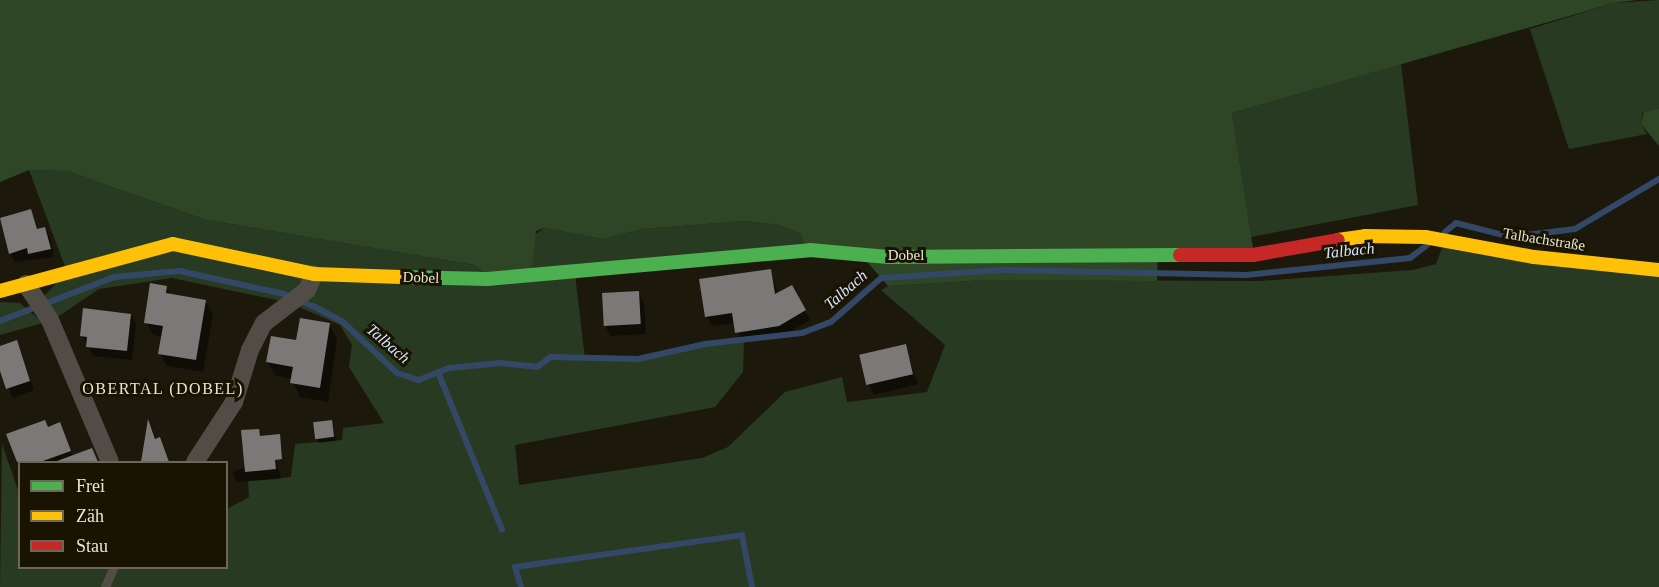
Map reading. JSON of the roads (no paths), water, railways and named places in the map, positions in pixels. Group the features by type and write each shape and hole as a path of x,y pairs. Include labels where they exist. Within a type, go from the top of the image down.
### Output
{"street":[{"name":"Dobel","path":"0,291 173,244 311,282 487,279 810,250 888,257 1253,255 1365,236 1425,237"},
{"name":"Talbachstraße","path":"1425,237 1534,257 1659,270"},
{"path":"196,461 234,402 250,350 264,323 290,303 311,282"},
{"path":"26,284 50,320 110,461"}],"lane":[{"path":"105,587 112,569"}],"waterway":[{"name":"Talbach","path":"1445,232 1456,223 1511,237 1575,229 1659,179"},
{"name":"Talbach","path":"0,321 114,277 180,271 284,294 315,307 343,322 397,373 419,380 449,368 501,363 537,367 551,357 638,359 705,344 802,333 831,322 881,278 1002,270 1246,275 1410,258 1427,245"},
{"path":"438,372 502,530"},
{"path":"521,587 515,567 742,535 752,587"}],"district":[{"name":"OBERTAL (DOBEL)","path":"163,389"}]}
